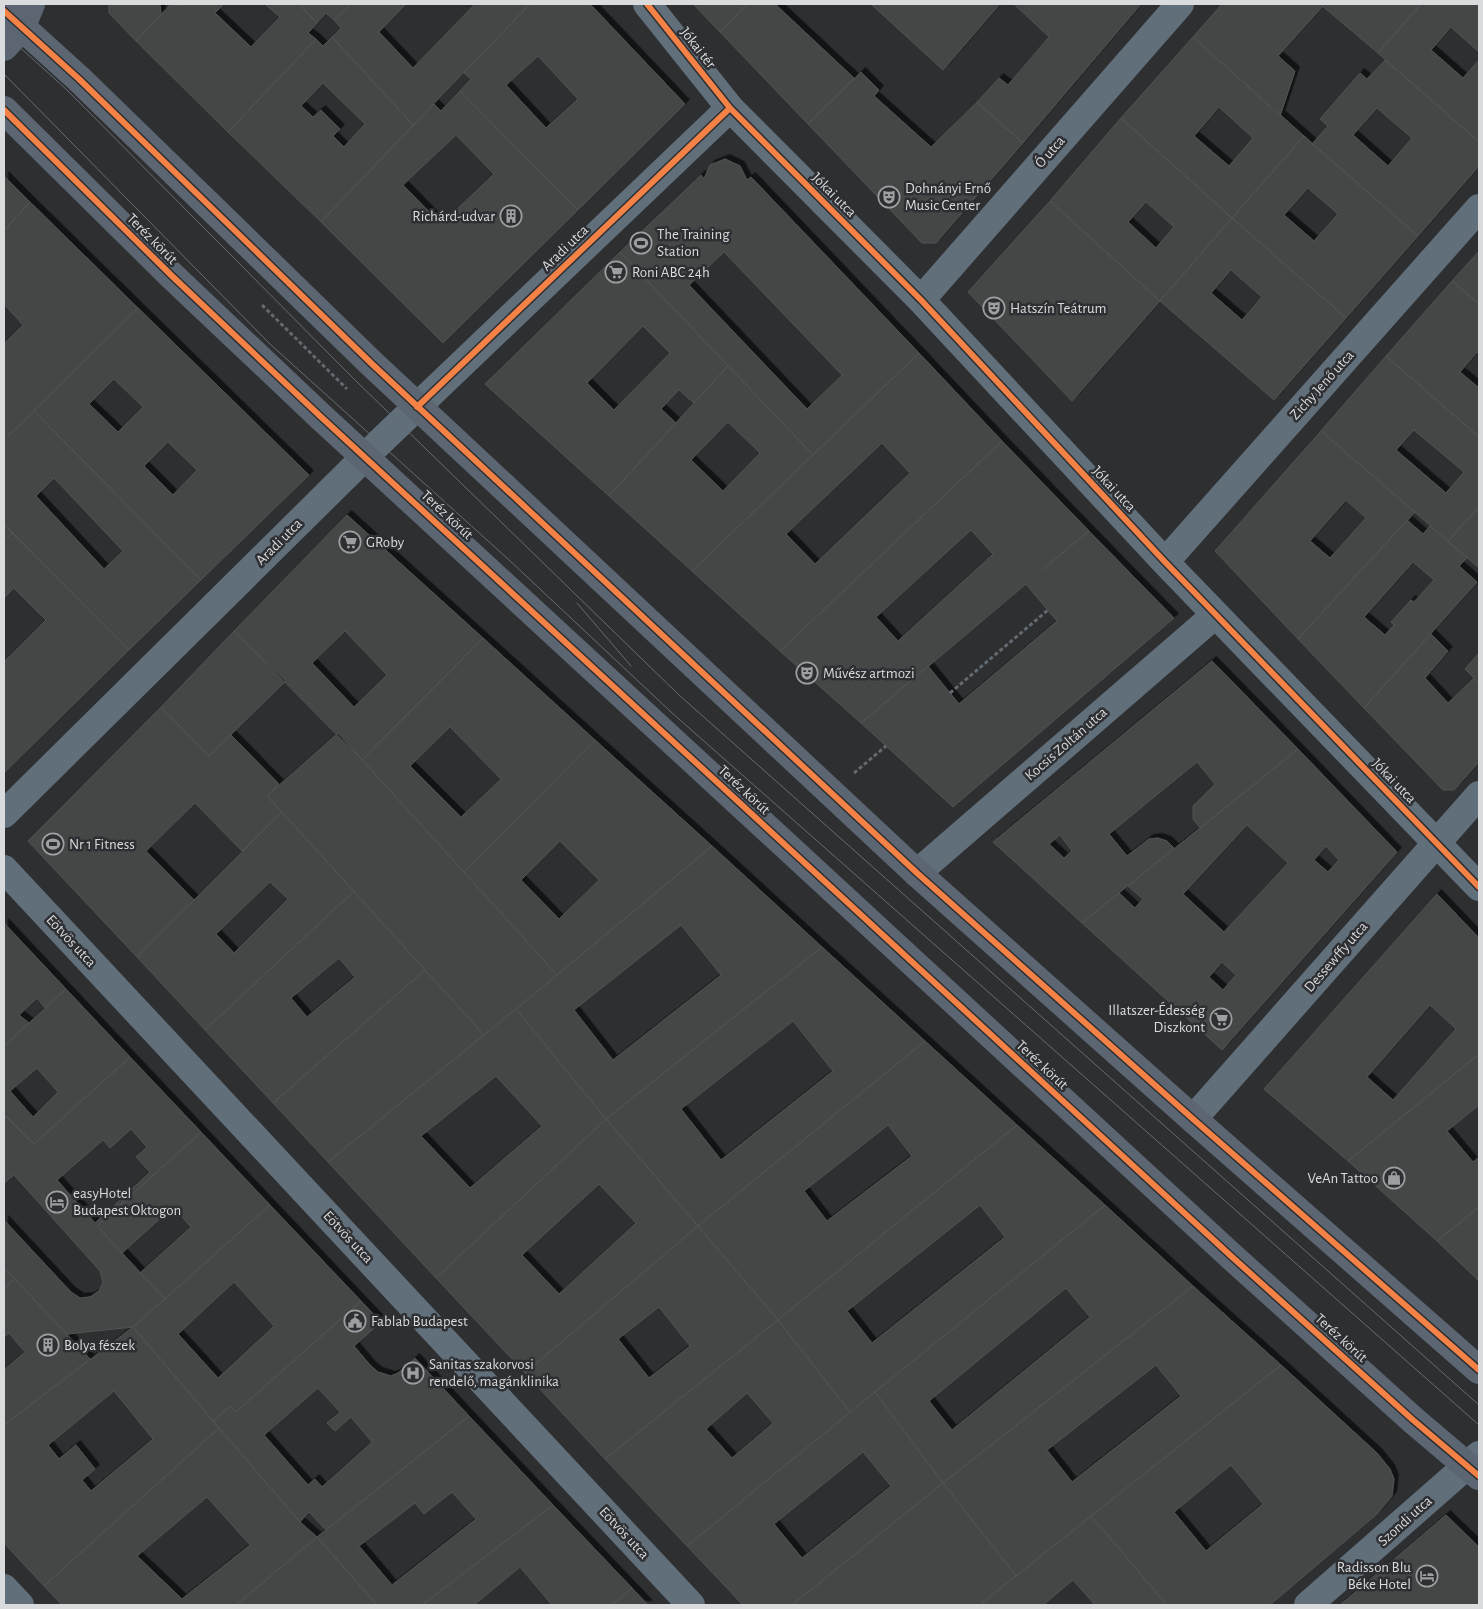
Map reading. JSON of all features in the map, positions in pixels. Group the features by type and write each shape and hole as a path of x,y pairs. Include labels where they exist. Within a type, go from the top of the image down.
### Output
{"main road":[{"path":"15,22 79,79 417,406 918,873 1193,1119 1479,1370"},
{"name":"Teréz körút","path":"4,110 179,282 365,458 1231,1256 1475,1466"}],"street":[{"name":"Jókai tér","path":"647,4 730,108"},
{"name":"Ó utca","path":"921,300 1180,4"},
{"name":"Jókai utca","path":"730,108 921,300 1215,615 1479,887"},
{"name":"Aradi utca","path":"4,814 417,406 730,108"},
{"name":"Zichy Jenő utca","path":"1165,562 1479,208"},
{"name":"Kocsis Zoltán utca","path":"918,873 1215,615"},
{"name":"Dessewffy utca","path":"1193,1119 1479,795"},
{"name":"Eötvös utca","path":"4,869 691,1605"},
{"name":"Szondi utca","path":"1308,1605 1475,1466"},
{"path":"4,1588 20,1605"}],"path":[{"path":"950,693 1048,610"},
{"path":"831,792 886,746"}],"building":[{"path":"109,4 160,4 161,14 136,41 109,13"},
{"path":"171,4 180,6 182,4 224,4 215,13 251,47 280,17 265,4 299,4 317,23 308,33 316,39 228,132 136,41"},
{"path":"299,4 350,4 334,20 326,13 317,23"},
{"path":"350,4 406,4 379,32 413,68 475,4 530,4 413,125 332,37 341,28 334,20"},
{"path":"530,4 590,4 685,104 578,210 460,91 471,79 464,73","holes":["538,56 578,99 546,128 506,85"]},
{"path":"693,4 747,4 720,32"},
{"path":"747,4 775,4 854,78 808,124 720,32"},
{"path":"871,4 1000,4 943,70"},
{"path":"1014,4 1141,4 1023,143 977,102 999,78 1008,85 1049,37"},
{"path":"1222,4 1320,4 1323,6 1278,56 1295,71 1280,116 1193,37"},
{"path":"1320,4 1421,4 1378,53"},
{"path":"1421,4 1479,4 1479,52 1451,27 1431,50 1463,78 1479,60 1479,142 1378,53"},
{"path":"332,37 413,125 321,222 228,132 316,39 323,46","holes":["323,83 365,124 344,147 333,136 340,129 321,110 313,117 301,106"]},
{"path":"1193,37 1304,136 1232,218 1121,118","holes":["1219,107 1253,138 1229,166 1194,136"]},
{"path":"1385,60 1479,142 1479,166 1418,236 1312,144 1328,126 1320,119 1360,73 1367,79","holes":["1377,108 1412,138 1388,166 1353,135"]},
{"path":"861,72 879,90 874,96 931,147 977,102 1023,143 936,243 922,243 808,124"},
{"name":"Richárd-udvar","path":"460,91 578,210 443,343 321,222 434,104 441,111","holes":["456,135 494,174 441,224 403,185"]},
{"path":"1121,118 1232,218 1160,301 1050,201","holes":["1146,202 1174,227 1156,248 1128,222"]},
{"path":"1304,136 1418,236 1346,318 1232,218","holes":["1308,188 1338,214 1314,241 1284,215"]},
{"path":"725,159 740,166 747,180 751,177 919,353 813,455 620,252 701,175 704,179 710,165","holes":["724,252 842,375 807,409 689,285"]},
{"path":"4,176 30,202 4,230"},
{"path":"1050,201 1160,301 1072,401 968,292"},
{"path":"30,202 138,308 4,440 4,344 23,325 4,304 4,230"},
{"path":"1232,218 1346,318 1274,400 1160,301","holes":["1231,270 1262,297 1242,320 1211,293"]},
{"path":"1479,251 1479,304 1452,281"},
{"path":"620,252 728,366 694,403 679,390 661,409 676,423 609,496 485,384","holes":["643,326 670,353 614,410 587,383"]},
{"path":"1452,281 1479,304 1479,353 1477,352 1460,372 1479,388 1479,437 1386,356"},
{"path":"138,308 309,475 201,580 34,411","holes":["114,379 143,407 118,432 89,404","168,442 197,470 173,495 144,466"]},
{"path":"919,353 1002,441 780,651 692,571","holes":["882,443 910,473 815,564 786,534"]},
{"path":"1386,356 1479,437 1479,507 1448,541 1321,431","holes":["1414,430 1464,472 1446,493 1396,450"]},
{"path":"728,366 813,455 692,571 609,496","holes":["728,422 760,453 723,491 691,460"]},
{"path":"34,411 201,580 129,650 4,524 4,440","holes":["54,478 123,551 104,569 36,496"]},
{"path":"1321,431 1415,512 1298,639 1215,551","holes":["1346,500 1366,518 1330,558 1310,541"]},
{"path":"1002,441 1089,531 861,723 780,651","holes":["971,530 993,554 898,641 876,617"]},
{"path":"1479,507 1479,568 1448,541"},
{"path":"347,515 483,638 362,760 234,631","holes":["345,631 387,675 354,707 312,663"]},
{"path":"1407,520 1423,534 1430,526 1467,558 1459,566 1477,582 1364,708 1298,639","holes":["1413,562 1434,580 1414,602 1411,600 1391,622 1394,625 1385,635 1364,617"]},
{"path":"4,524 12,533 4,541"},
{"path":"1089,531 1174,618 953,807 861,723 928,666 959,704 1057,621 1025,583"},
{"path":"12,533 129,650 4,773 4,662 46,620 14,588 4,598 4,541"},
{"path":"234,631 286,681 209,756 161,707"},
{"path":"1431,634 1448,651 1425,678 1448,703 1474,678 1479,683 1479,762 1454,790 1443,790 1364,708"},
{"path":"483,638 595,740 464,872 362,760","holes":["450,727 501,779 461,817 410,766"]},
{"path":"1479,653 1479,683 1465,669"},
{"path":"1212,661 1298,749 1200,828 1193,819 1193,806 1215,784 1197,762 1109,834 1127,856 1149,839 1158,838 1167,841 1174,848 1082,923 993,842","holes":["1060,835 1072,851 1064,858 1049,844"]},
{"path":"161,707 209,756 231,735 279,784 267,796 282,812 242,851 195,803 146,851 194,900 137,957 28,841"},
{"path":"338,733 557,975 484,1035 267,796"},
{"path":"595,740 712,846 557,975 464,872","holes":["560,841 599,880 559,919 521,880"]},
{"path":"1298,749 1397,852 1222,1050 1082,923 1119,893 1135,908 1143,899 1128,886","holes":["1247,825 1288,863 1224,932 1183,894","1326,846 1339,860 1328,872 1314,860","1222,962 1236,975 1223,990 1209,977"]},
{"path":"282,812 354,891 205,1030 137,957","holes":["270,882 288,899 234,953 216,934"]},
{"path":"712,846 822,947 606,1119 516,1009","holes":["681,925 721,975 613,1060 574,1010"]},
{"path":"354,891 425,970 273,1103 205,1030","holes":["339,958 355,977 307,1017 291,998"]},
{"path":"1437,894 1479,938 1479,1054 1348,1161 1264,1089","holes":["1430,1005 1456,1029 1393,1100 1367,1077"]},
{"path":"4,923 66,989 45,1008 37,998 19,1015 29,1023 4,1046"},
{"path":"822,947 925,1041 698,1226 606,1119","holes":["793,1021 833,1071 721,1160 681,1109"]},
{"path":"425,970 484,1035 328,1162 273,1103"},
{"path":"66,989 130,1057 34,1144 4,1114 4,1046","holes":["37,1068 58,1092 33,1117 10,1091"]},
{"path":"516,1009 606,1119 436,1278 328,1162","holes":["496,1076 542,1126 470,1188 421,1136"]},
{"path":"925,1041 1017,1125 778,1320 698,1226","holes":["888,1125 912,1156 827,1221 804,1191"]},
{"path":"1479,1054 1479,1105 1447,1131 1473,1162 1479,1157 1479,1207 1437,1241 1348,1161"},
{"name":"easyHotel Budapest Oktogon","path":"130,1057 201,1132 97,1226 165,1299 133,1327 67,1334 4,1268 4,1220 71,1292 80,1298 90,1297 99,1291 103,1282 100,1271 14,1175 4,1183 4,1115 34,1144","holes":["131,1129 147,1147 136,1157 150,1172 95,1223 57,1180 103,1140 110,1148"]},
{"path":"606,1119 698,1226 525,1373 436,1278","holes":["599,1184 636,1223 559,1294 522,1255"]},
{"path":"1017,1125 1105,1205 850,1412 778,1320","holes":["980,1205 1005,1237 872,1343 847,1311"]},
{"path":"201,1132 270,1205 165,1299 140,1273 191,1227 173,1207 122,1253 97,1226"},
{"path":"270,1205 361,1301 236,1412 230,1406 213,1421 133,1327","holes":["234,1282 274,1326 218,1378 178,1334"]},
{"path":"1105,1205 1193,1286 943,1483 875,1392","holes":["1066,1288 1090,1317 952,1430 929,1401"]},
{"path":"1479,1207 1479,1281 1437,1241"},
{"path":"698,1226 778,1320 605,1459 525,1373","holes":["659,1307 690,1346 649,1378 618,1339"]},
{"path":"4,1268 15,1279 4,1288"},
{"name":"Bolya fészek","path":"15,1279 90,1359 4,1425 4,1370 25,1352 9,1333 4,1337 4,1288"},
{"path":"1193,1286 1281,1365 1016,1576 943,1483","holes":["1156,1365 1181,1396 1072,1482 1047,1450"]},
{"path":"361,1301 381,1322 354,1346 370,1365 378,1372 391,1376 398,1373 415,1358 469,1416 326,1530 309,1512 300,1522 213,1421 230,1406 236,1412","holes":["318,1388 340,1412 327,1423 335,1431 351,1417 372,1442 322,1487 315,1479 308,1485 264,1435"]},
{"path":"778,1320 850,1412 687,1546 605,1459","holes":["747,1393 773,1423 732,1458 706,1429"]},
{"path":"133,1327 219,1428 44,1586 4,1543 4,1425","holes":["114,1391 153,1439 91,1491 82,1480 95,1469 76,1445 59,1459 48,1445"]},
{"path":"1281,1365 1377,1453 1390,1469 1394,1479 1392,1496 1377,1514 1270,1605 1167,1605 1091,1516","holes":["1231,1465 1263,1504 1206,1551 1174,1512"]},
{"path":"875,1392 943,1483 792,1605 743,1605 687,1546","holes":["863,1452 891,1486 802,1558 774,1524"]},
{"path":"469,1416 553,1505 422,1605 377,1605 317,1537","holes":["452,1492 476,1519 392,1585 359,1546 415,1503 424,1514"]},
{"path":"219,1428 300,1522 317,1537 236,1605 62,1605 44,1586","holes":["207,1497 250,1545 182,1599 137,1556"]},
{"path":"943,1483 1016,1576 979,1605 792,1605"},
{"path":"553,1505 632,1588 612,1605 552,1605 520,1567 474,1605 422,1605"},
{"name":"Radisson Blu Béke Hotel","path":"1446,1515 1479,1547 1479,1605 1340,1605"},
{"path":"1091,1516 1167,1605 1095,1605 1073,1580 1043,1605 985,1605 982,1603"},
{"path":"317,1537 377,1605 236,1605"},
{"path":"632,1588 648,1605 612,1605"}],"tram line":[{"path":"4,33 66,89 355,380 679,695 1479,1405"},
{"path":"4,74 270,344 508,559 671,712 1479,1425"},
{"path":"577,603 631,666"}],"cycle path":[{"path":"647,4 730,108 921,300 1165,562 1479,887"},
{"path":"4,11 79,79 371,363 917,873 1479,1370"},
{"path":"417,407 730,108"},
{"path":"4,110 172,276 320,416 1231,1256 1413,1420 1479,1476"}],"place":[{"name":"Dohnányi Ernő Music Center","path":"889,197"},
{"name":"Richárd-udvar","path":"511,216"},
{"name":"The Training Station","path":"641,243"},
{"name":"Roni ABC 24h","path":"616,272"},
{"name":"Hatszín Teátrum","path":"994,308"},
{"name":"GRoby","path":"350,542"},
{"name":"Művész artmozi","path":"807,673"},
{"name":"Nr 1 Fitness","path":"53,844"},
{"name":"Illatszer-Édesség Diszkont","path":"1221,1019"},
{"name":"VeAn Tattoo","path":"1394,1178"},
{"name":"easyHotel Budapest Oktogon","path":"57,1202"},
{"name":"Fablab Budapest","path":"355,1321"},
{"name":"Bolya fészek","path":"48,1345"},
{"name":"Sanitas szakorvosi rendelő, magánklinika","path":"413,1373"},
{"name":"Radisson Blu Béke Hotel","path":"1427,1576"}]}
